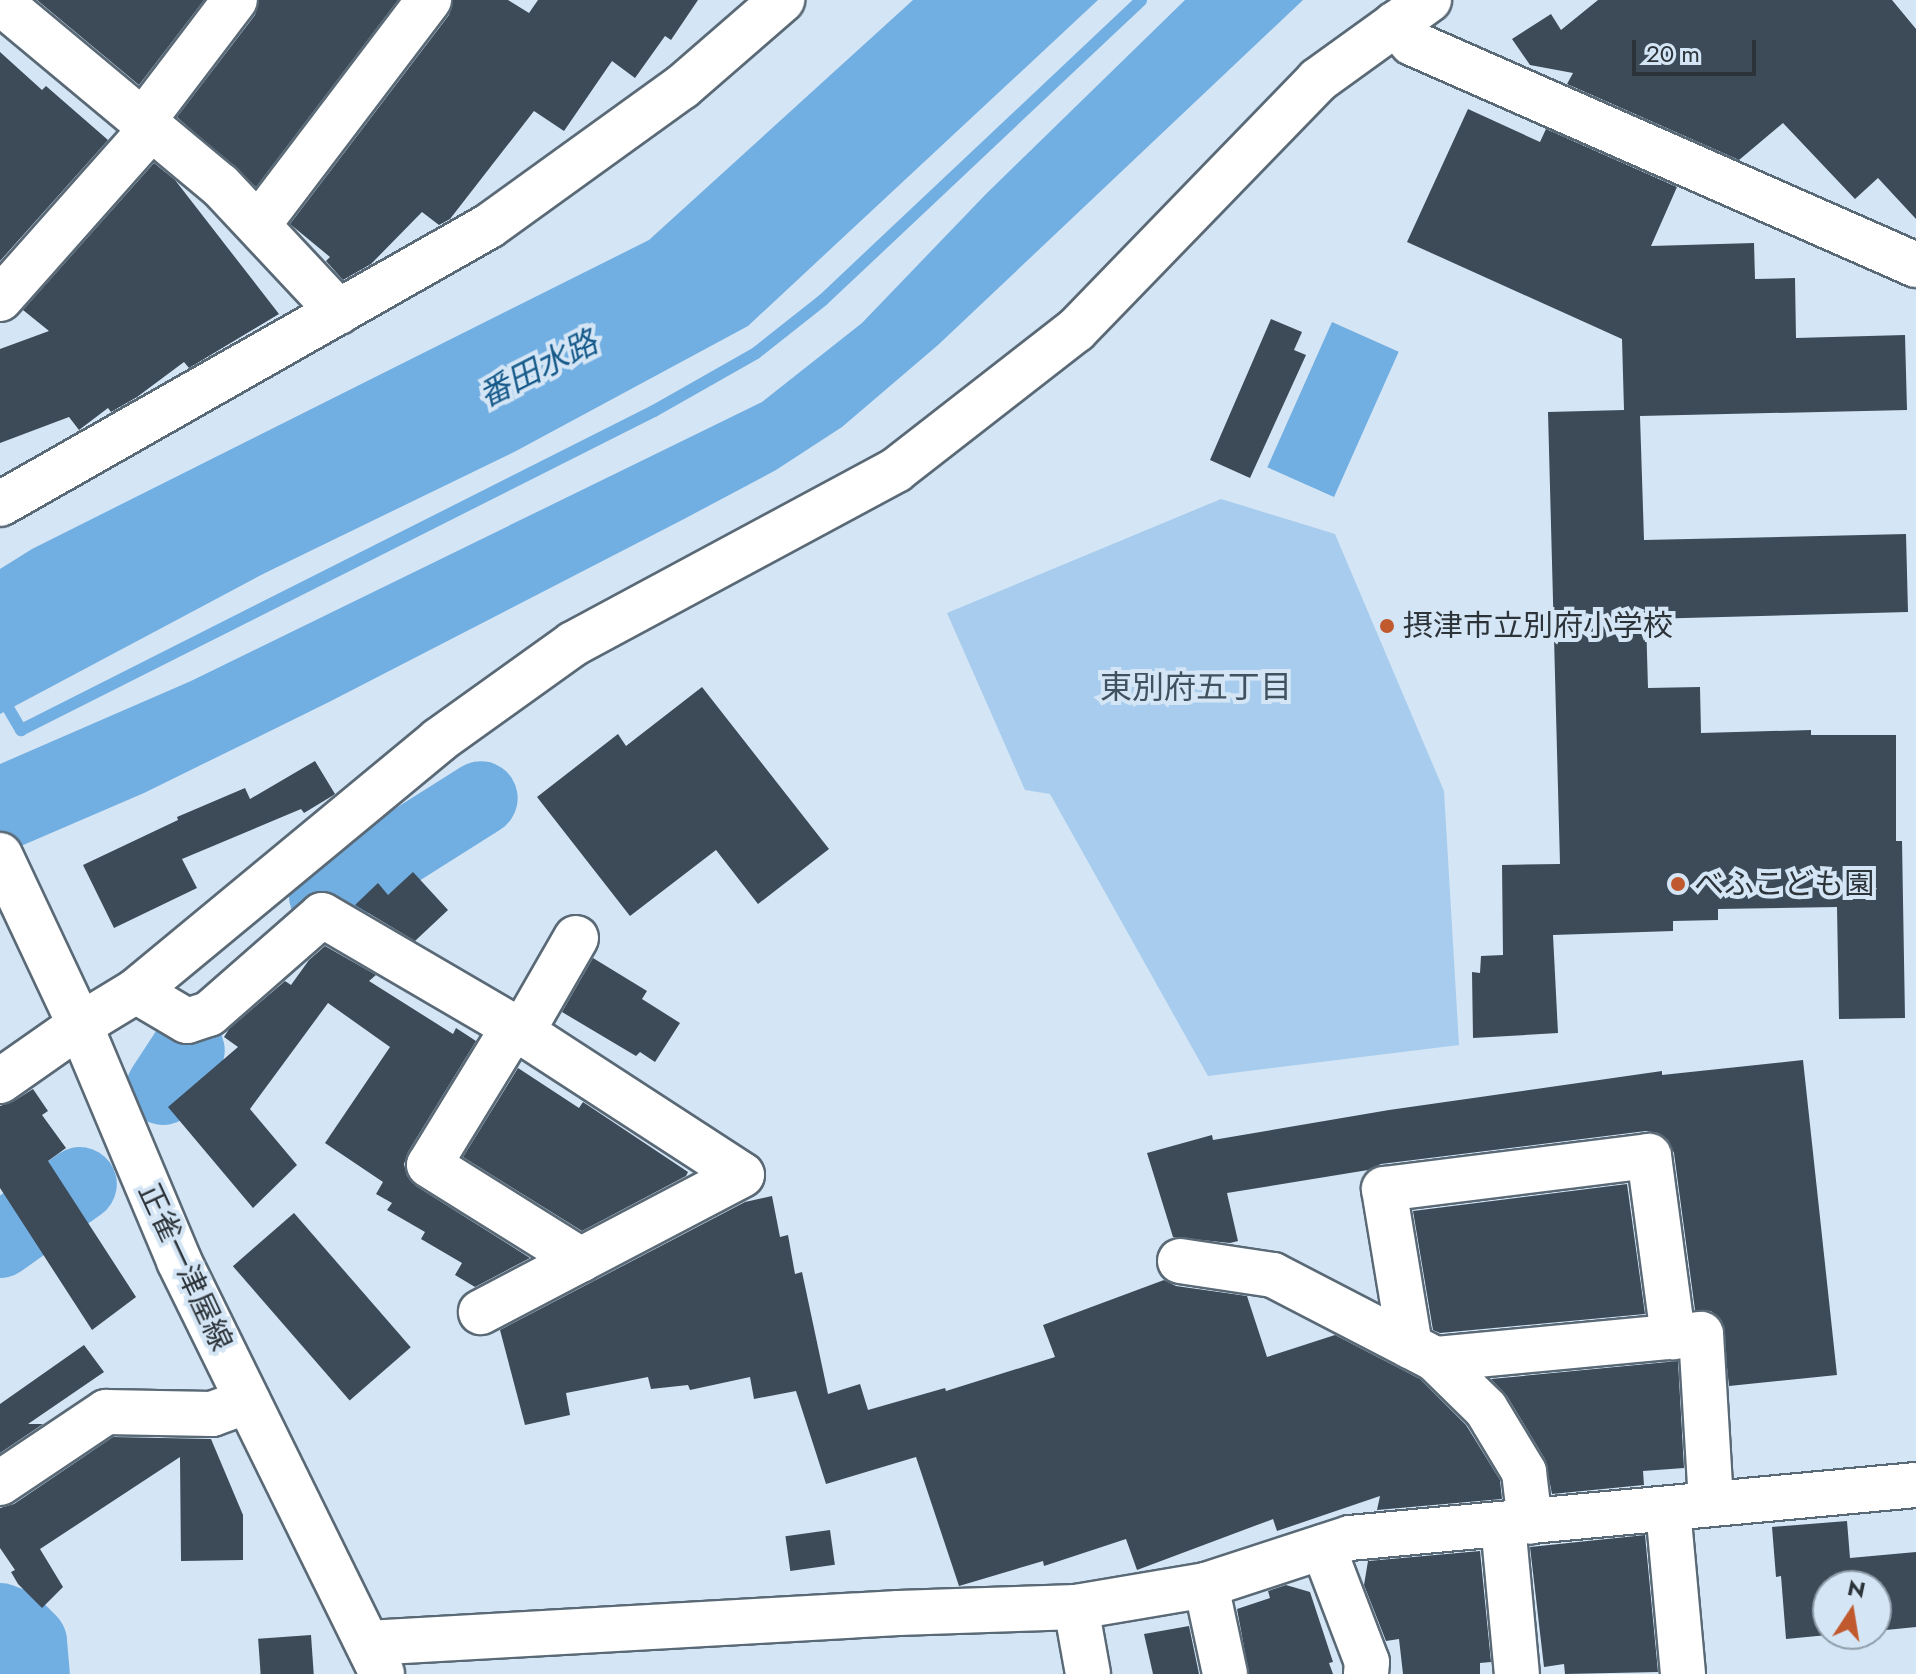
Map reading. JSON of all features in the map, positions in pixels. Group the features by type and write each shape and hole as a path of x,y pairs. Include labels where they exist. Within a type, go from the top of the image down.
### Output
{"street":[{"path":"0,299 148,124 235,0"},
{"path":"258,225 429,0"},
{"path":"0,504 489,226 682,87 782,0"},
{"path":"9,4 220,185 339,312"},
{"path":"1412,12 1412,43 1916,265"},
{"path":"0,1081 80,1025 136,991 439,740 573,644 896,470 1076,330 1318,80 1412,12"},
{"name":"正雀一津屋線","path":"5,864 80,1025 179,1261 375,1658"},
{"path":"136,991 187,1021 209,1014 322,915 522,1032 742,1175 481,1312"},
{"path":"576,938 522,1032 505,1041 429,1165 581,1260"},
{"path":"1422,1352 1384,1189 1649,1156 1673,1337"},
{"path":"1180,1261 1273,1275 1422,1352 1486,1409 1524,1472 1516,1523 1517,1674"},
{"path":"1422,1352 1701,1334 1711,1504"},
{"path":"0,1483 106,1412 212,1414 248,1401"},
{"path":"375,1658 898,1613 1076,1607 1206,1585 1350,1538 1916,1485"},
{"path":"1668,1509 1683,1674"},
{"path":"1323,1547 1367,1662 1366,1674"},
{"path":"1206,1585 1225,1674"},
{"path":"1076,1607 1088,1674"}],"shaded area":[{"path":"1221,499 1335,534 1444,791 1459,1045 1208,1076 1050,794 1025,790 947,613"}],"water":[{"name":"番田水路","path":"913,0 1098,0 748,326 516,451 265,573 0,714 0,569 32,549 649,240"},
{"path":"1185,0 1303,0 938,345 842,427 776,470 329,702 144,793 0,855 0,764 191,681 762,402 862,323 986,194"},
{"path":"1332,322 1399,352 1334,497 1267,467"}],"building":[{"path":"37,0 204,0 139,85"},
{"path":"259,0 398,0 256,187 177,117 255,15"},
{"path":"453,0 508,0 529,13 538,0 698,0 671,40 665,36 635,78 612,61 564,131 534,111 450,219 439,225 422,212 371,264 343,280 326,261 330,257 290,224 449,15"},
{"path":"1598,0 1892,0 1916,29 1916,219 1878,178 1855,199 1783,123 1739,160 1567,84 1573,73 1530,65 1512,39 1551,14 1561,30"},
{"path":"0,52 42,90 46,86 108,140 0,261"},
{"path":"1468,109 1540,142 1546,129 1677,187 1651,246 1754,243 1755,279 1795,278 1796,338 1905,335 1907,410 1640,416 1644,540 1906,534 1908,612 1646,619 1648,688 1700,687 1701,733 1811,730 1811,735 1896,735 1896,841 1902,841 1905,1018 1839,1019 1837,907 1718,909 1718,920 1673,921 1673,931 1553,935 1558,1033 1473,1038 1472,972 1480,973 1481,956 1503,955 1502,865 1560,864 1548,412 1624,410 1622,339 1407,242"},
{"path":"154,163 175,180 279,314 189,368 184,362 137,397 111,412 108,408 79,430 69,417 0,443 0,349 49,331 23,310"},
{"path":"1271,319 1302,332 1294,350 1306,355 1250,478 1210,460"},
{"path":"702,687 829,849 758,904 716,850 630,916 537,797 618,734 626,746"},
{"path":"315,761 335,794 304,813 301,809 182,859 197,888 114,928 83,865 178,820 177,817 245,788 250,799"},
{"path":"413,872 448,910 415,941 355,905 378,883 388,895"},
{"path":"325,946 376,975 369,981 453,1034 456,1028 476,1041 408,1152 404,1164 407,1176 416,1186 530,1258 475,1287 455,1275 462,1263 421,1239 425,1232 387,1210 392,1203 376,1194 383,1182 325,1143 390,1047 328,1003 250,1109 297,1165 253,1208 168,1107 238,1047 224,1037 229,1029 285,981 291,985 309,960"},
{"path":"593,958 647,991 642,999 680,1023 655,1062 640,1052 636,1056 562,1012"},
{"path":"1803,1060 1837,1375 1729,1386 1722,1321 1711,1311 1695,1310 1674,1153 1668,1140 1658,1133 1646,1131 1381,1164 1368,1170 1227,1193 1238,1241 1230,1243 1173,1237 1147,1153 1212,1135 1213,1140 1389,1110 1662,1071 1662,1075"},
{"path":"518,1068 579,1108 583,1102 688,1172 686,1176 582,1231 463,1157"},
{"path":"33,1089 48,1111 42,1115 66,1148 48,1161 136,1297 92,1330 0,1188 0,1106"},
{"path":"1627,1184 1645,1314 1440,1333 1433,1330 1413,1211"},
{"path":"772,1196 780,1237 788,1235 795,1274 802,1272 828,1394 860,1384 868,1410 945,1388 946,1391 1055,1357 1043,1325 1164,1280 1176,1286 1247,1296 1267,1357 1335,1335 1420,1379 1466,1425 1500,1480 1502,1499 1377,1510 1380,1496 1277,1531 1273,1519 1137,1570 1126,1539 1044,1566 1043,1561 959,1586 916,1457 826,1484 796,1391 754,1399 750,1377 690,1390 688,1385 651,1389 648,1377 566,1393 570,1415 525,1425 500,1330 745,1202"},
{"path":"294,1213 411,1347 350,1400 233,1266"},
{"path":"84,1345 104,1372 28,1424 43,1424 0,1453 0,1404"},
{"path":"1678,1361 1684,1468 1643,1471 1644,1485 1552,1494 1545,1459 1507,1396 1491,1379"},
{"path":"113,1437 211,1439 243,1515 243,1560 181,1561 180,1457 40,1549 63,1587 42,1608 18,1584 11,1572 15,1570 0,1548 0,1508 14,1504"},
{"path":"1847,1521 1850,1558 1916,1552 1916,1627 1892,1629 1892,1570 1812,1570 1812,1636 1786,1639 1781,1576 1776,1577 1772,1527"},
{"path":"830,1530 835,1565 790,1571 785,1536"},
{"path":"1645,1535 1658,1672 1565,1674 1564,1664 1544,1667 1530,1547"},
{"path":"1480,1551 1491,1662 1480,1663 1480,1674 1403,1674 1399,1639 1386,1641 1364,1585 1368,1561"},
{"path":"1286,1585 1310,1592 1333,1662 1329,1663 1333,1674 1249,1674 1237,1609 1270,1598 1268,1591"},
{"path":"1189,1626 1199,1674 1153,1674 1144,1634"},
{"path":"311,1635 314,1674 261,1674 258,1639"}],"waterway":[{"path":"0,694 21,730 654,411 756,353 823,300 1141,0"},
{"path":"326,896 481,798"},
{"path":"163,1088 188,1050"},
{"path":"0,1241 80,1184"},
{"path":"0,1620 13,1625 30,1642 33,1674"}],"place":[{"name":"摂津市立別府小学校","path":"1387,626"},
{"name":"べふこども園","path":"1678,884"}],"district":[{"name":"東別府五丁目","path":"1196,687"}]}
